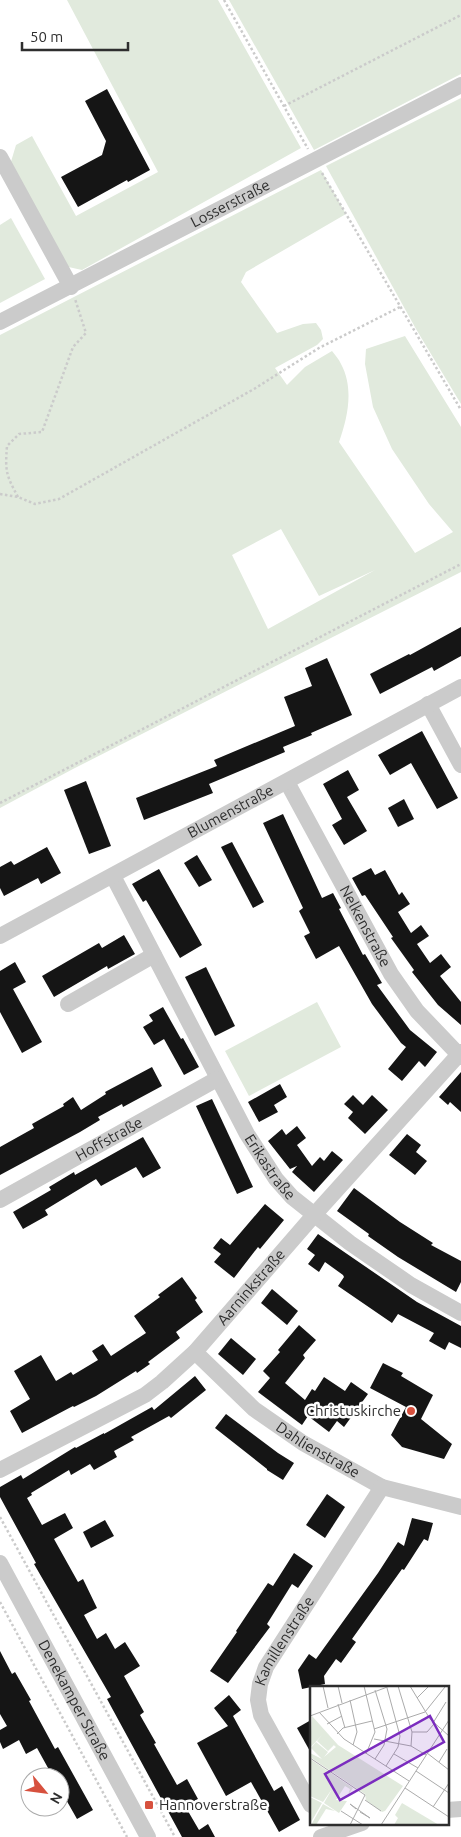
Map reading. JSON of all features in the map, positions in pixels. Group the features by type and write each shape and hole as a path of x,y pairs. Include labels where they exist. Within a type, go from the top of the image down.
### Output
{"street":[{"name":"Losserstraße","path":"0,322 461,85"},
{"path":"0,157 71,287"},
{"name":"Blumenstraße","path":"0,936 461,687"},
{"path":"428,704 461,765"},
{"name":"Nelkenstraße","path":"287,782 391,974 417,1011 460,1055"},
{"name":"Erikastraße","path":"113,876 217,1079 264,1163 276,1179 292,1197 350,1243 411,1286 461,1313"},
{"path":"68,1004 154,955"},
{"name":"Aarninkstraße","path":"2,1464 144,1395 196,1352 314,1215 460,1055"},
{"name":"Hoffstraße","path":"0,1200 217,1079"},
{"name":"Dahlienstraße","path":"196,1352 254,1409 303,1443 382,1487 461,1507"},
{"name":"Kamillenstraße","path":"310,1803 261,1715 258,1700 260,1684 266,1667 382,1487"},
{"name":"Denekamper Straße","path":"0,1563 148,1837"},
{"path":"448,1810 461,1809"},
{"path":"323,1831 346,1833 360,1824"}],"path":[{"path":"224,0 314,159 461,410"},
{"path":"284,106 461,15"},
{"path":"18,497 8,479 5,468 7,446 19,434 42,432 73,347 86,333 71,287"},
{"path":"0,494 18,497 35,504 59,500 254,389 319,348 400,307"},
{"path":"0,803 461,564"},
{"path":"0,1517 175,1837"},
{"name":"Denekamper Straße","path":"0,1602 127,1837"}],"shaded area":[{"path":"67,0 218,0 301,148 82,270 64,266 10,165 16,145 32,136 76,216 158,172"},
{"path":"229,0 461,0 461,74 314,150"},
{"path":"461,98 461,404 416,329 326,166"},
{"path":"321,170 346,214 246,272 241,282 277,333 303,324 316,323 321,330 323,339 317,345 275,368 287,385 305,367 332,351 337,357 345,373 348,393 347,413 339,442 415,553 453,532 429,504 392,449 373,407 365,364 366,349 405,336 461,427 461,572 0,808 0,335","holes":["281,529 319,596 375,570 268,629 232,555"]},
{"path":"11,218 45,279 0,303 0,225"},
{"path":"317,1002 341,1047 249,1096 225,1051"}],"building":[{"path":"107,89 150,170 128,182 127,180 78,207 61,177 102,155 106,141 85,101"},
{"path":"461,627 461,656 434,671 432,667 380,694 370,674"},
{"path":"327,658 352,715 283,747 285,752 209,784 213,793 144,820 136,798 217,766 214,760 295,726 284,697 312,686 305,668"},
{"path":"422,731 458,798 437,809 411,763 390,775 378,755"},
{"path":"348,770 359,790 347,797 367,831 344,845 332,825 342,819 323,784"},
{"path":"86,781 111,846 89,854 64,790"},
{"path":"404,799 414,819 398,827 388,808"},
{"path":"283,814 322,898 333,893 341,908 339,909 363,955 365,954 382,983 377,985 410,1030 437,1052 425,1067 419,1061 402,1081 388,1069 406,1047 372,1004 339,946 316,959 304,936 310,933 299,911 303,908 263,823"},
{"path":"232,842 264,902 253,908 221,847"},
{"path":"47,847 61,873 41,884 38,878 4,896 0,888 0,867 11,861 14,865"},
{"path":"197,855 212,880 199,887 184,863"},
{"path":"371,868 375,875 385,870 399,895 402,892 410,904 398,912 411,933 421,925 429,936 417,944 430,963 441,954 451,967 440,976 461,1002 461,1025 438,1005 412,972 414,970 391,938 393,937 365,895 362,896 352,878"},
{"path":"159,869 202,945 180,958 146,900 143,902 132,884"},
{"path":"124,935 135,954 108,969 107,966 54,997 42,976 99,943 102,948"},
{"path":"15,962 26,982 13,989 42,1042 22,1053 0,1012 0,971"},
{"path":"206,967 235,1026 215,1036 185,977"},
{"path":"163,1007 199,1067 184,1075 164,1039 154,1045 143,1027 153,1021 149,1015"},
{"path":"152,1067 162,1086 123,1107 122,1104 98,1117 100,1120 80,1132 0,1175 0,1147 34,1128 32,1124 64,1106 63,1104 73,1097 81,1110 106,1094 105,1092"},
{"path":"461,1072 461,1112 450,1102 448,1105 439,1097"},
{"path":"280,1084 287,1097 274,1105 278,1112 259,1122 248,1102"},
{"path":"353,1095 363,1105 372,1095 388,1110 365,1134 348,1118 353,1112 344,1104"},
{"path":"212,1099 253,1187 237,1194 196,1106"},
{"path":"297,1126 306,1138 297,1145 312,1166 320,1157 324,1161 332,1151 343,1160 314,1192 292,1172 297,1166 290,1169 268,1141 282,1129 286,1135"},
{"path":"407,1134 421,1145 416,1152 427,1161 415,1175 389,1155"},
{"path":"143,1137 161,1168 143,1178 136,1167 101,1186 96,1179 45,1210 48,1215 23,1229 13,1212 51,1190 49,1187 74,1172 75,1175"},
{"path":"354,1188 400,1222 433,1243 431,1245 461,1261 461,1282 456,1292 398,1257 337,1211"},
{"path":"265,1204 284,1220 260,1249 258,1247 234,1278 214,1262 221,1254 213,1248 221,1238 230,1245"},
{"path":"318,1234 417,1302 461,1326 461,1348 449,1342 445,1350 429,1341 434,1333 398,1314 392,1323 338,1286 344,1277 343,1275 325,1262 319,1272 308,1264 315,1255 307,1249"},
{"path":"182,1277 197,1298 195,1300 203,1312 176,1332 180,1338 148,1362 150,1364 137,1373 136,1371 96,1396 22,1433 10,1411 30,1399 14,1371 41,1355 56,1381 71,1372 73,1375 98,1360 92,1351 103,1344 111,1356 146,1333 134,1316 160,1297 158,1295"},
{"path":"272,1289 298,1311 287,1325 261,1303"},
{"path":"299,1325 316,1340 303,1355 305,1358 285,1383 305,1400 312,1389 315,1391 324,1377 345,1391 351,1382 368,1394 344,1427 337,1421 329,1432 308,1416 302,1425 258,1392 270,1378 263,1371 280,1352 278,1350"},
{"path":"231,1338 256,1359 243,1375 218,1354"},
{"name":"Christuskirche","path":"383,1363 403,1373 401,1376 433,1395 421,1419 452,1444 444,1459 402,1447 391,1435 406,1407 370,1388"},
{"path":"195,1376 206,1390 171,1418 169,1416 131,1437 134,1440 114,1451 117,1457 94,1470 90,1464 71,1475 69,1470 31,1493 32,1495 27,1498 42,1525 65,1513 73,1528 54,1539 78,1582 83,1579 97,1608 84,1615 97,1639 106,1633 115,1649 125,1642 140,1666 124,1676 144,1712 140,1715 177,1785 187,1779 198,1799 185,1806 199,1830 208,1824 215,1837 182,1837 107,1699 111,1697 34,1564 36,1563 0,1497 0,1487 21,1475 23,1479 75,1447 104,1434 152,1407 154,1410"},
{"path":"226,1414 294,1463 283,1480 267,1470 215,1428"},
{"path":"327,1494 345,1507 325,1538 306,1525"},
{"path":"412,1518 433,1523 428,1541 424,1539 404,1570 402,1569 352,1639 356,1642 341,1663 336,1659 324,1676 325,1684 302,1689 298,1670 309,1654 316,1659 398,1542 404,1546"},
{"path":"105,1520 114,1536 91,1548 83,1532"},
{"path":"294,1553 313,1566 298,1588 292,1584 267,1624 270,1627 228,1683 210,1671 268,1583 273,1586"},
{"path":"0,1651 12,1674 15,1672 31,1700 29,1701 55,1749 58,1747 69,1767 47,1767 37,1748 26,1754 19,1740 3,1749 0,1742 0,1730 7,1726 0,1714"},
{"path":"229,1695 241,1710 233,1716 274,1791 282,1786 300,1820 279,1832 251,1782 226,1796 197,1743 228,1726 214,1708"},
{"path":"310,1721 310,1751 297,1728"},
{"path":"70,1769 93,1810 77,1819 70,1807"}],"place":[{"name":"Christuskirche","path":"411,1411"},
{"name":"Hannoverstraße","path":"149,1805"}]}
